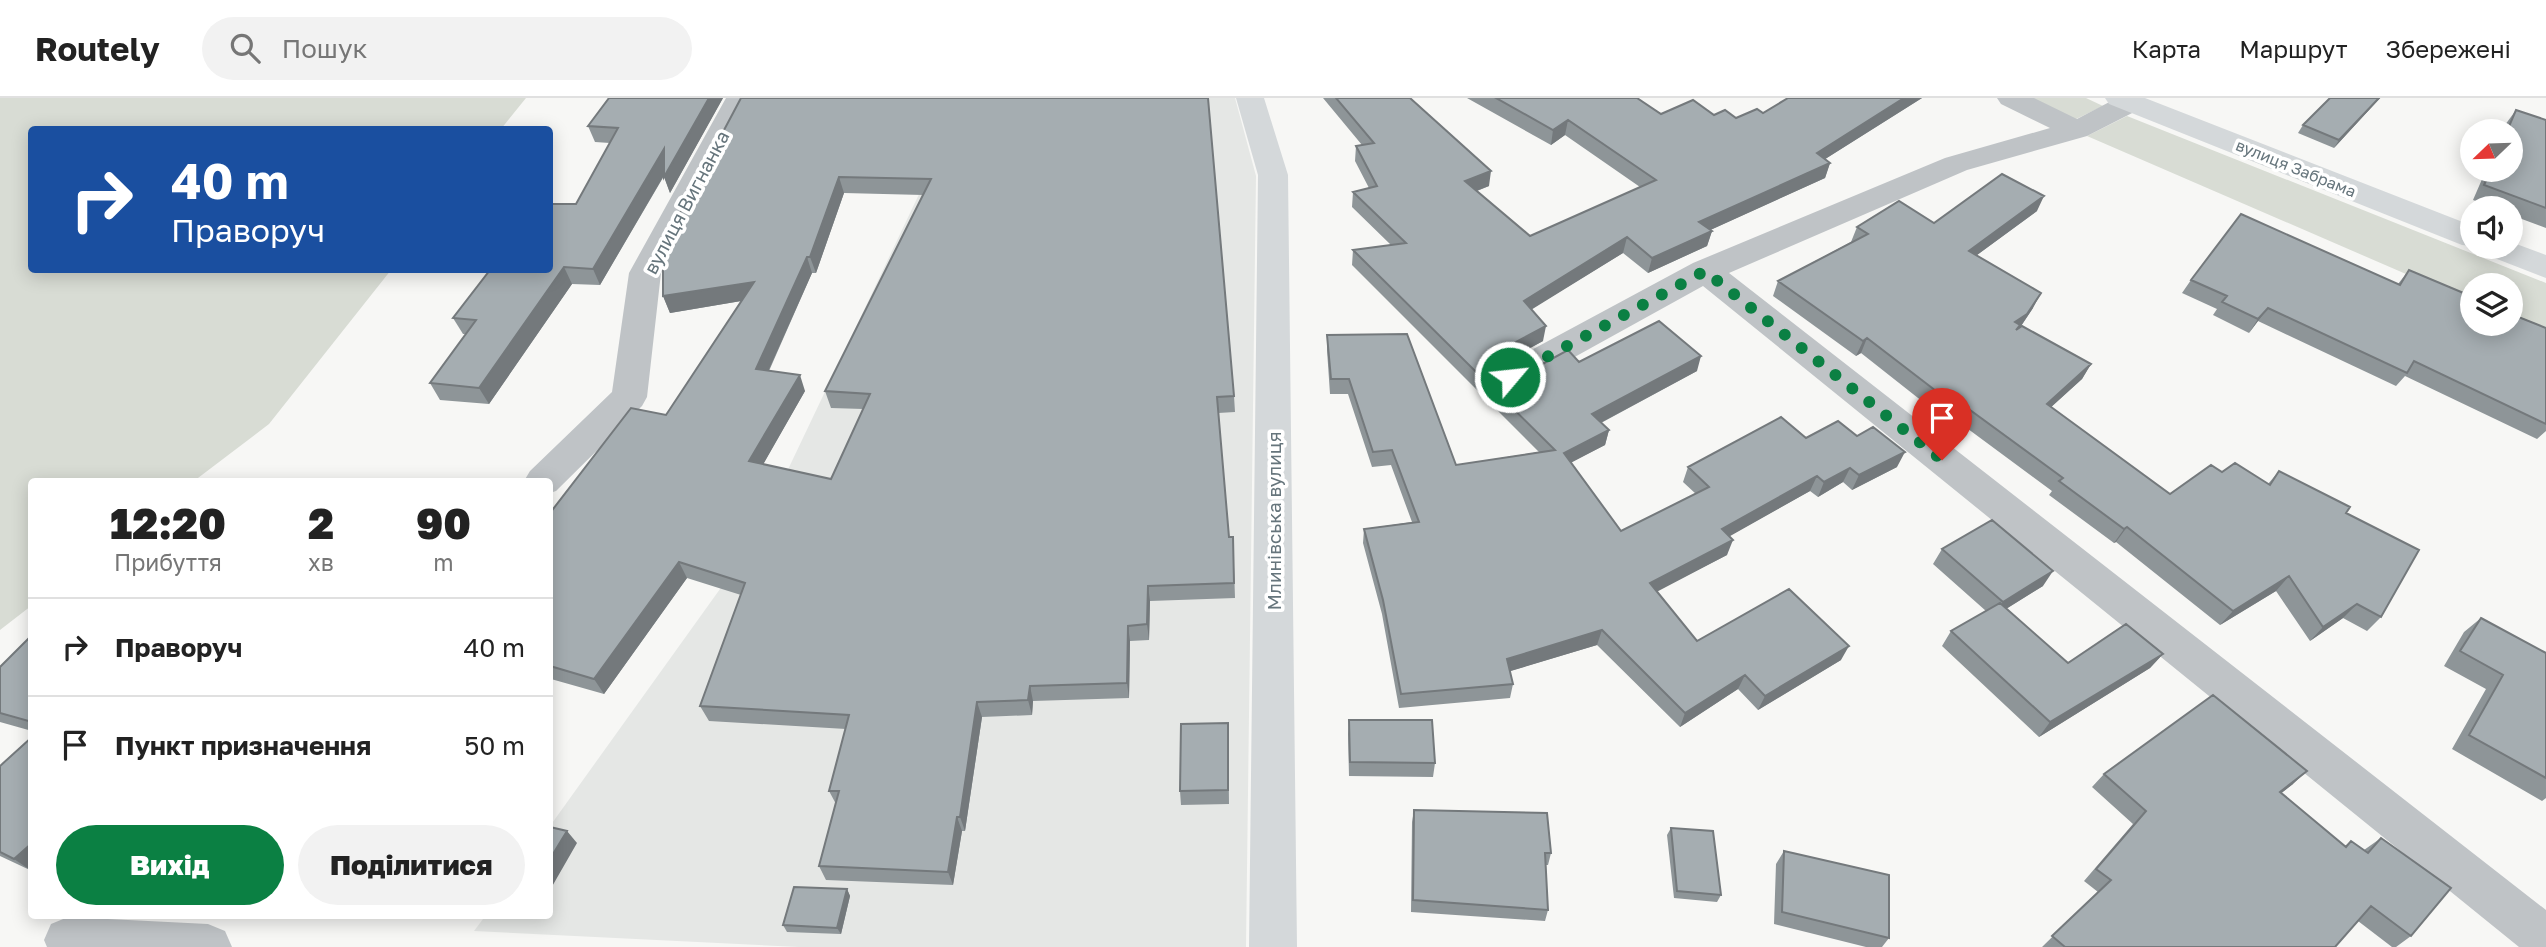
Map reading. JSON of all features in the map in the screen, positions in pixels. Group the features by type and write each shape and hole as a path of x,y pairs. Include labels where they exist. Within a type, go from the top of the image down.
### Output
{"main road":[{"name":"Млинівська вулиця","path":"1250,98 1273,175 1273,947"},
{"name":"вулиця Забрама","path":"2124,101 2460,233"},
{"path":"2523,258 2546,267"}],"street":[{"name":"вулиця Вигнанка","path":"545,478 629,397 645,273 740,98"},
{"path":"2011,98 2077,130"},
{"path":"1510,377 1705,271 1956,164 2077,130 2124,101"},
{"path":"1705,271 2546,939"},
{"path":"74,934 208,947"}],"shaded area":[{"path":"0,98 526,98 503,126 28,126 28,273 389,273 269,424 198,478 28,478 28,608 0,630"},
{"path":"958,98 1235,98 1256,176 1246,947 799,947 474,931 483,919 553,919 553,822 753,543 951,127"},
{"path":"2025,98 2086,98 2103,106 2072,121"},
{"path":"2127,116 2460,249 2460,259 2486,259 2521,273 2460,273 2460,297 2087,136"},
{"path":"2523,274 2546,283 2546,331 2523,322"}],"building":[{"path":"609,98 709,98 664,177 664,149 593,269 564,267 479,388 430,383 476,320 453,318 488,273 553,273 553,204 576,204 618,128 588,126"},
{"path":"741,98 1208,98 1234,396 1217,397 1229,537 1233,537 1234,583 1148,586 1147,624 1128,626 1127,683 1030,686 1028,700 977,702 960,817 957,817 948,872 819,866 839,791 829,791 849,715 700,706 745,583 679,562 594,679 553,667 553,509 631,408 666,415 754,282 663,296 663,245","holes":["839,177 931,179 825,391 870,394 831,479 749,461 800,375 756,369 807,257 810,257"]},
{"path":"1336,98 1410,98 1491,171 1465,181 1530,236 1656,180 1568,120 1553,130 1496,98 1637,98 1661,114 1693,100 1714,115 1725,110 1736,118 1757,109 1763,113 1788,98 1904,98 1817,153 1830,163 1699,222 1712,231 1652,258 1627,237 1524,301 1546,326 1499,351 1492,360 1498,372 1512,376 1526,373 1568,350 1579,362 1659,321 1701,356 1592,414 1609,430 1564,453 1621,531 1709,487 1688,467 1781,417 1806,438 1838,421 1857,436 1873,427 1905,452 1859,475 1850,468 1824,482 1817,476 1722,529 1733,540 1650,583 1697,641 1789,589 1849,646 1765,696 1745,675 1685,713 1602,630 1507,659 1513,684 1401,694 1383,600 1364,529 1419,522 1392,450 1373,452 1349,379 1331,379 1327,335 1407,334 1456,465 1555,450 1353,250 1406,243 1353,192 1377,186 1356,146 1374,143"},
{"path":"2330,98 2379,98 2339,140 2303,125"},
{"path":"2516,110 2546,120 2546,208 2523,199 2523,196 2514,196 2484,185 2485,182 2524,182 2524,119 2512,119"},
{"path":"2002,174 2044,196 1969,251 2041,293 2027,314 2015,322 2020,325 2016,330 2022,326 2091,364 2047,404 2170,494 2211,465 2222,472 2235,463 2270,485 2279,471 2350,507 2346,513 2419,550 2381,617 2357,604 2323,627 2289,576 2233,611 2127,527 2124,529 2059,481 2063,478 1944,391 1940,394 1867,338 1863,341 1778,281 1868,234 1857,227 1899,201 1934,223"},
{"path":"2241,214 2400,285 2409,270 2460,292 2460,336 2523,336 2523,319 2546,328 2546,424 2414,361 2407,373 2268,308 2258,319 2222,302 2227,296 2191,280"},
{"path":"1992,520 2053,571 2003,602 1942,549"},
{"path":"2000,603 2068,663 2126,624 2163,654 2050,722 1951,631"},
{"path":"2481,618 2546,653 2546,778 2469,735 2503,675 2460,651"},
{"path":"28,639 28,721 0,713 0,667"},
{"path":"2213,695 2307,771 2280,792 2346,847 2351,841 2368,853 2381,838 2451,888 2411,936 2371,906 2335,947 2065,947 2052,936 2111,880 2096,869 2146,811 2104,774"},
{"path":"1349,720 1432,720 1435,763 1350,762"},
{"path":"1228,723 1228,790 1180,791 1181,724"},
{"path":"28,741 28,847 14,859 0,852 0,766"},
{"path":"1414,810 1547,813 1551,853 1545,853 1548,910 1413,900"},
{"path":"553,828 567,831 553,854"},
{"path":"1671,828 1713,831 1721,895 1677,891"},
{"path":"1784,851 1889,875 1889,938 1782,912"},
{"path":"794,887 847,889 837,928 783,925"}],"route":[{"path":"1510,377 1705,271 1942,460"}]}
